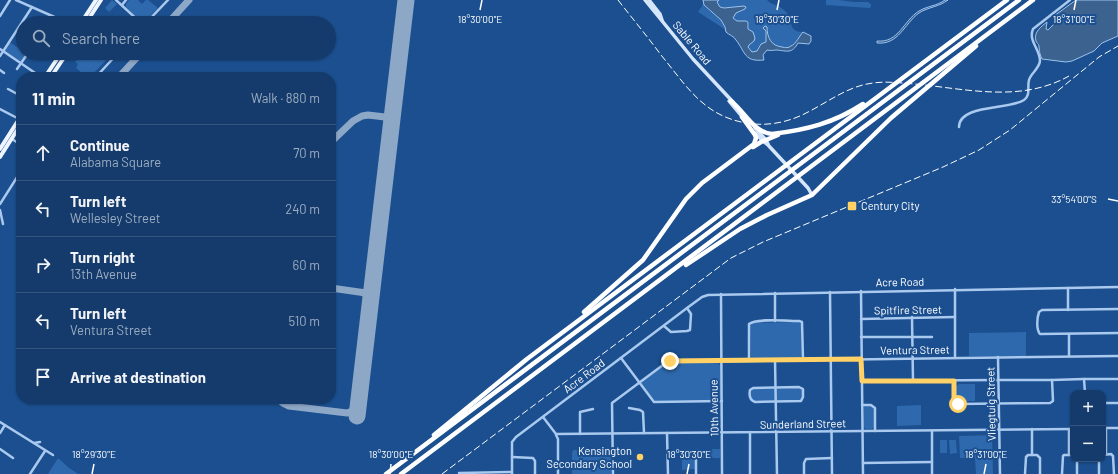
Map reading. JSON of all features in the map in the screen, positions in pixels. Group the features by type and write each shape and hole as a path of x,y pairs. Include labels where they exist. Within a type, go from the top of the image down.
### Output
{"highway":[{"path":"401,463 496,383 1007,0"},
{"path":"386,474 1019,0"},
{"path":"401,474 1033,0"},
{"path":"613,315 699,255 740,229 813,194 891,118 1003,23"},
{"path":"742,154 792,131 828,123 847,114 885,91"},
{"path":"559,335 643,260 686,199 702,183 742,154 755,142 755,135 748,122 737,105 731,101"},
{"path":"748,122 761,131 769,133 792,131"}],"main road":[{"path":"86,16 96,0"},
{"path":"91,16 101,0"},
{"name":"Sable Road","path":"645,0 662,22 731,101"},
{"path":"649,0 660,14 662,22"},
{"path":"48,72 56,60"},
{"path":"54,72 62,60"},
{"name":"Sable Road","path":"726,96 731,105 813,194"},
{"path":"0,157 16,127"},
{"path":"0,149 10,138"}],"street":[{"path":"0,16 11,0"},
{"path":"16,0 52,16"},
{"path":"116,0 134,16"},
{"path":"122,5 126,0"},
{"path":"153,16 168,0"},
{"path":"959,127 962,118 972,113 1018,103 1026,98 1028,95 1030,79 1040,60 1031,37 1033,28 1070,0"},
{"path":"26,16 32,7"},
{"path":"0,56 2,50 16,30"},
{"path":"2,50 33,72"},
{"path":"17,69 24,60"},
{"path":"101,72 112,60"},
{"path":"0,70 4,73"},
{"path":"8,89 16,93"},
{"path":"0,109 16,118"},
{"path":"10,138 16,142"},
{"path":"0,204 16,179"},
{"path":"0,210 3,224"},
{"name":"Acre Road","path":"512,457 513,440 704,296 775,292 1118,287"},
{"path":"1068,288 1068,310"},
{"path":"955,289 955,358"},
{"path":"861,291 863,474"},
{"path":"775,292 775,321"},
{"path":"830,292 832,474"},
{"name":"10th Avenue","path":"721,294 722,474"},
{"path":"664,326 671,332 687,332 690,330 691,314 687,308"},
{"path":"1118,310 1041,310 1038,315 1039,333 1118,333"},
{"path":"912,317 913,381"},
{"name":"Spitfire Street","path":"861,319 955,317"},
{"path":"749,360 750,324 754,321 799,321 802,322 803,360"},
{"path":"1069,334 1069,356"},
{"path":"861,337 932,337"},
{"name":"Ventura Street","path":"612,434 613,402 667,362 1118,356"},
{"name":"Vliegtuig Street","path":"998,357 1000,474"},
{"path":"621,358 653,401 722,401"},
{"path":"775,360 777,474"},
{"path":"1084,379 1085,390"},
{"path":"862,381 1118,379"},
{"path":"954,381 955,403 998,404 1050,403 1053,399 1052,380"},
{"path":"776,387 803,389 804,395 803,399 800,401 776,401 754,401 751,399 750,390 753,388 776,387"},
{"path":"1106,403 1118,403"},
{"path":"862,405 871,405 875,408 875,431"},
{"path":"629,408 643,412 644,433"},
{"path":"580,434 580,412 593,409"},
{"path":"543,417 558,439 558,474"},
{"path":"0,422 53,455"},
{"path":"0,433 5,425"},
{"path":"1106,428 1118,428"},
{"path":"1032,429 1032,455"},
{"path":"1069,429 1070,442"},
{"name":"Sunderland Street","path":"556,434 1069,429"},
{"path":"932,430 932,474"},
{"path":"750,432 750,474"},
{"path":"667,433 668,474"},
{"path":"612,434 613,474"},
{"path":"33,443 40,442"},
{"path":"0,449 13,458"},
{"path":"30,474 45,451"},
{"path":"1106,454 1114,456 1114,474"},
{"path":"1025,474 1025,457 1027,455 1038,455 1040,457 1040,474"},
{"path":"1062,474 1062,457 1064,455 1070,455"},
{"path":"459,472 512,473 512,457 533,458 535,461 535,474"},
{"path":"804,474 804,463 806,459 832,458"},
{"path":"696,460 696,474"},
{"path":"863,463 932,462"},
{"path":"1077,462 1077,474"},
{"path":"1099,462 1099,474"}],"shaded area":[{"path":"112,0 117,4 109,12 105,8"},
{"path":"129,0 138,0 142,4 148,0 158,8 150,16 136,16 126,7"},
{"path":"703,0 719,0 717,2 720,7 724,8 746,7 745,9 736,13 733,18 737,21 748,22 748,29 753,32 755,38 748,47 752,52 757,51 761,44 766,42 766,31 763,28 765,26 767,27 770,40 778,46 786,48 790,47 803,32 811,36 811,41 809,44 798,43 794,49 789,51 767,50 763,55 764,60 753,60 746,56 734,37 726,32 721,20 704,5"},
{"path":"719,0 767,0 786,12 795,30 803,32 800,38 790,47 780,47 771,43 766,31 766,42 759,46 757,51 752,52 748,47 751,31 748,29 748,21 737,21 733,17 736,13 743,10 743,6 720,7 717,2"},
{"path":"826,0 868,2 871,4 871,7 826,5"},
{"path":"945,0 948,0 919,13 901,33 891,41 877,43 877,41 891,39 919,11 939,4"},
{"path":"1076,0 1118,0 1118,36 1102,43 1094,51 1072,61 1066,62 1042,59 1039,45 1035,38 1037,32 1047,22 1046,29 1048,30 1056,22 1054,16"},
{"path":"704,3 704,6 721,20 726,30 698,12"},
{"path":"9,42 16,46 16,60 24,60 21,64 3,51"},
{"path":"77,60 106,60 95,72 81,72 76,68 78,64 75,62"},
{"path":"798,322 801,324 802,355 800,358 751,358 750,325 753,323"},
{"path":"1026,332 1026,356 969,356 969,333"},
{"path":"717,362 720,365 721,397 717,401 655,401 642,385 642,382 667,363"},
{"path":"959,384 975,384 975,401 959,401 956,399 956,386"},
{"path":"799,387 803,389 802,400 755,402 751,400 750,392 753,388"},
{"path":"921,405 921,425 897,426 897,406"},
{"path":"864,406 872,406 874,409 874,427 872,429 866,429 863,427"},
{"path":"992,435 993,474 976,474 975,458 960,458 959,436"},
{"path":"940,440 947,440 947,453 940,453"},
{"path":"949,440 956,440 957,453 950,454"},
{"path":"682,449 720,449 720,458 695,458 695,469 682,470"},
{"path":"573,450 611,450 611,474 572,474"},
{"path":"58,458 68,467 78,474 48,474"}],"taxiway":[{"path":"174,16 189,0"},
{"path":"124,72 135,60"},
{"path":"385,117 390,115 393,109"},
{"path":"336,137 353,121 362,116 368,115 385,117 390,121 391,128"},
{"path":"364,293 369,292 372,285"},
{"path":"336,289 366,293 370,297 370,305"},
{"path":"285,404 289,406 347,413 355,410 359,403"}],"runway":[{"path":"357,416 406,0"}],"railway":[{"path":"618,0 683,83 699,100 717,113 749,124 770,124 791,120 848,90 873,83 894,82 974,91 1013,92 1051,84 1069,76"},
{"path":"442,474 731,258 763,242 943,167 979,150 1010,130 1099,57 1118,46"}],"place":[{"name":"Century City","path":"852,206"},
{"name":"Kensington Secondary School","path":"640,457"}],"route":[{"path":"670,361 861,359 862,381 954,381 954,401 958,404"}]}
